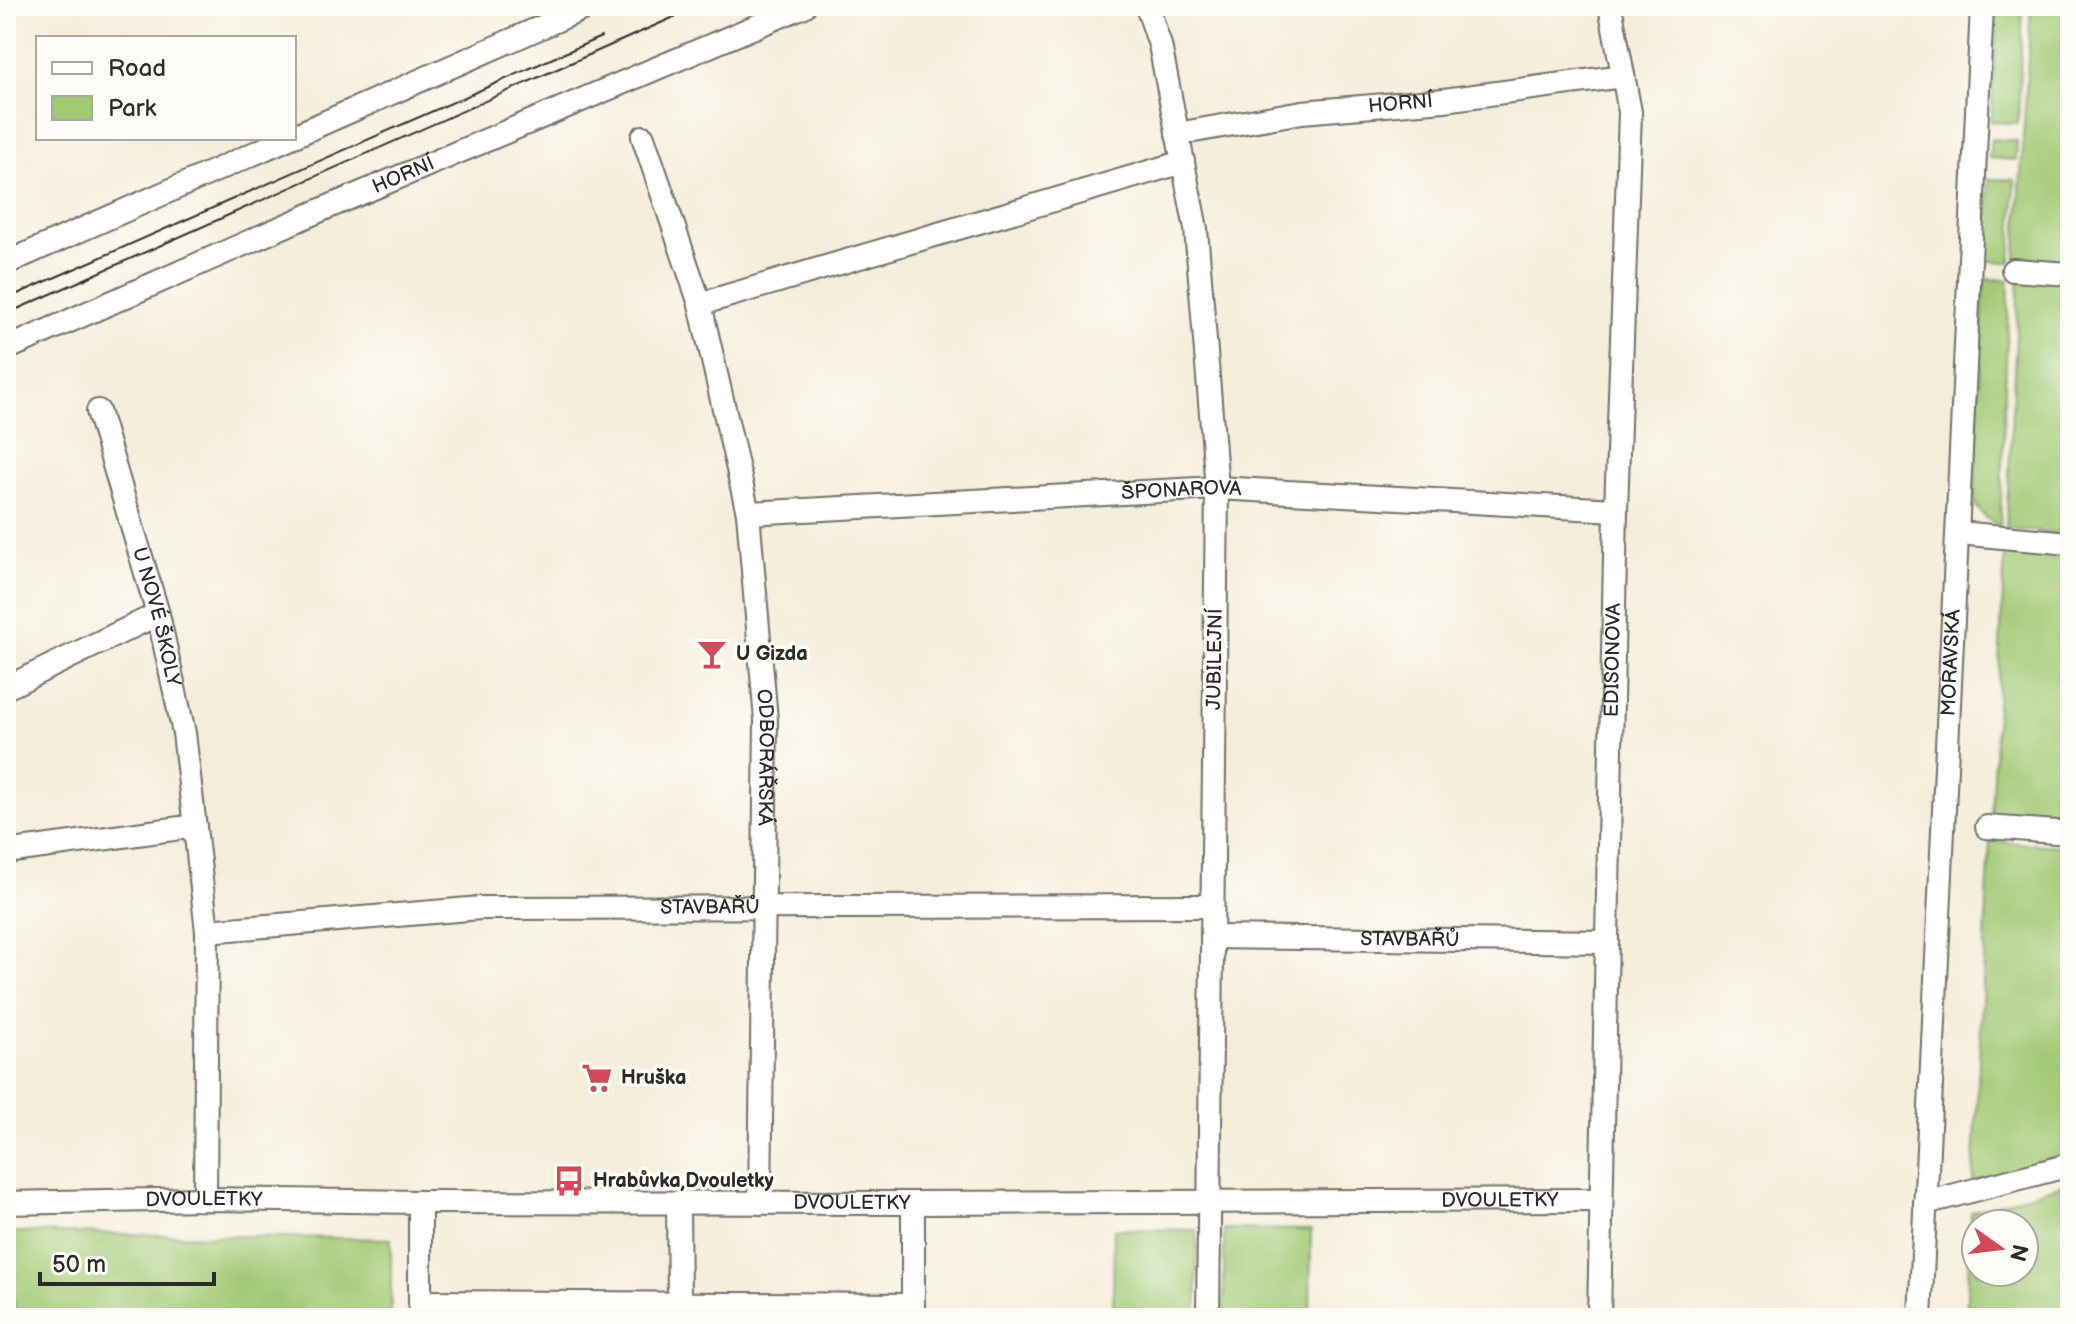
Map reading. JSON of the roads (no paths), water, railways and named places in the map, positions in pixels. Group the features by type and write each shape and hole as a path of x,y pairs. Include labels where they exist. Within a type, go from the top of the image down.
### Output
{"street":[{"path":"296,135 589,6"},
{"name":"HORNÍ","path":"6,349 314,213 804,6"},
{"name":"JUBILEJNÍ","path":"1147,6 1160,45 1196,229 1217,488 1208,1318"},
{"name":"EDISONOVA","path":"1599,1318 1616,510 1630,112 1610,6"},
{"name":"MORAVSKÁ","path":"1920,1318 1982,6"},
{"name":"HORNÍ","path":"1177,134 1302,112 1444,100 1623,76"},
{"name":"ODBORÁŘSKÁ","path":"643,137 700,304 748,513 766,720 760,1203"},
{"path":"6,263 285,140"},
{"path":"700,304 1183,162"},
{"path":"2013,270 2070,274"},
{"name":"U NOVÉ ŠKOLY","path":"98,411 158,614 184,733 207,931 205,1199"},
{"name":"ŠPONAROVA","path":"748,513 1217,488 1616,510"},
{"path":"1958,533 2070,543"},
{"path":"6,688 158,614"},
{"path":"6,852 195,826"},
{"path":"1987,827 2070,833"},
{"name":"STAVBAŘŮ","path":"207,931 481,908 1212,906"},
{"name":"STAVBAŘŮ","path":"1212,937 1606,942"},
{"path":"1925,1203 2070,1165"},
{"name":"DVOULETKY","path":"6,1203 205,1199 678,1203 1600,1200"},
{"path":"420,1202 420,1310 582,1311 679,1304 913,1311 913,1203"},
{"path":"678,1203 679,1304"}],"tram line":[{"path":"6,314 699,6"},
{"path":"6,299 601,37"}],"place":[{"name":"U Gizda","path":"712,654"},
{"name":"Hruška","path":"597,1078"},
{"name":"Hrabůvka,Dvouletky","path":"569,1181"}]}
